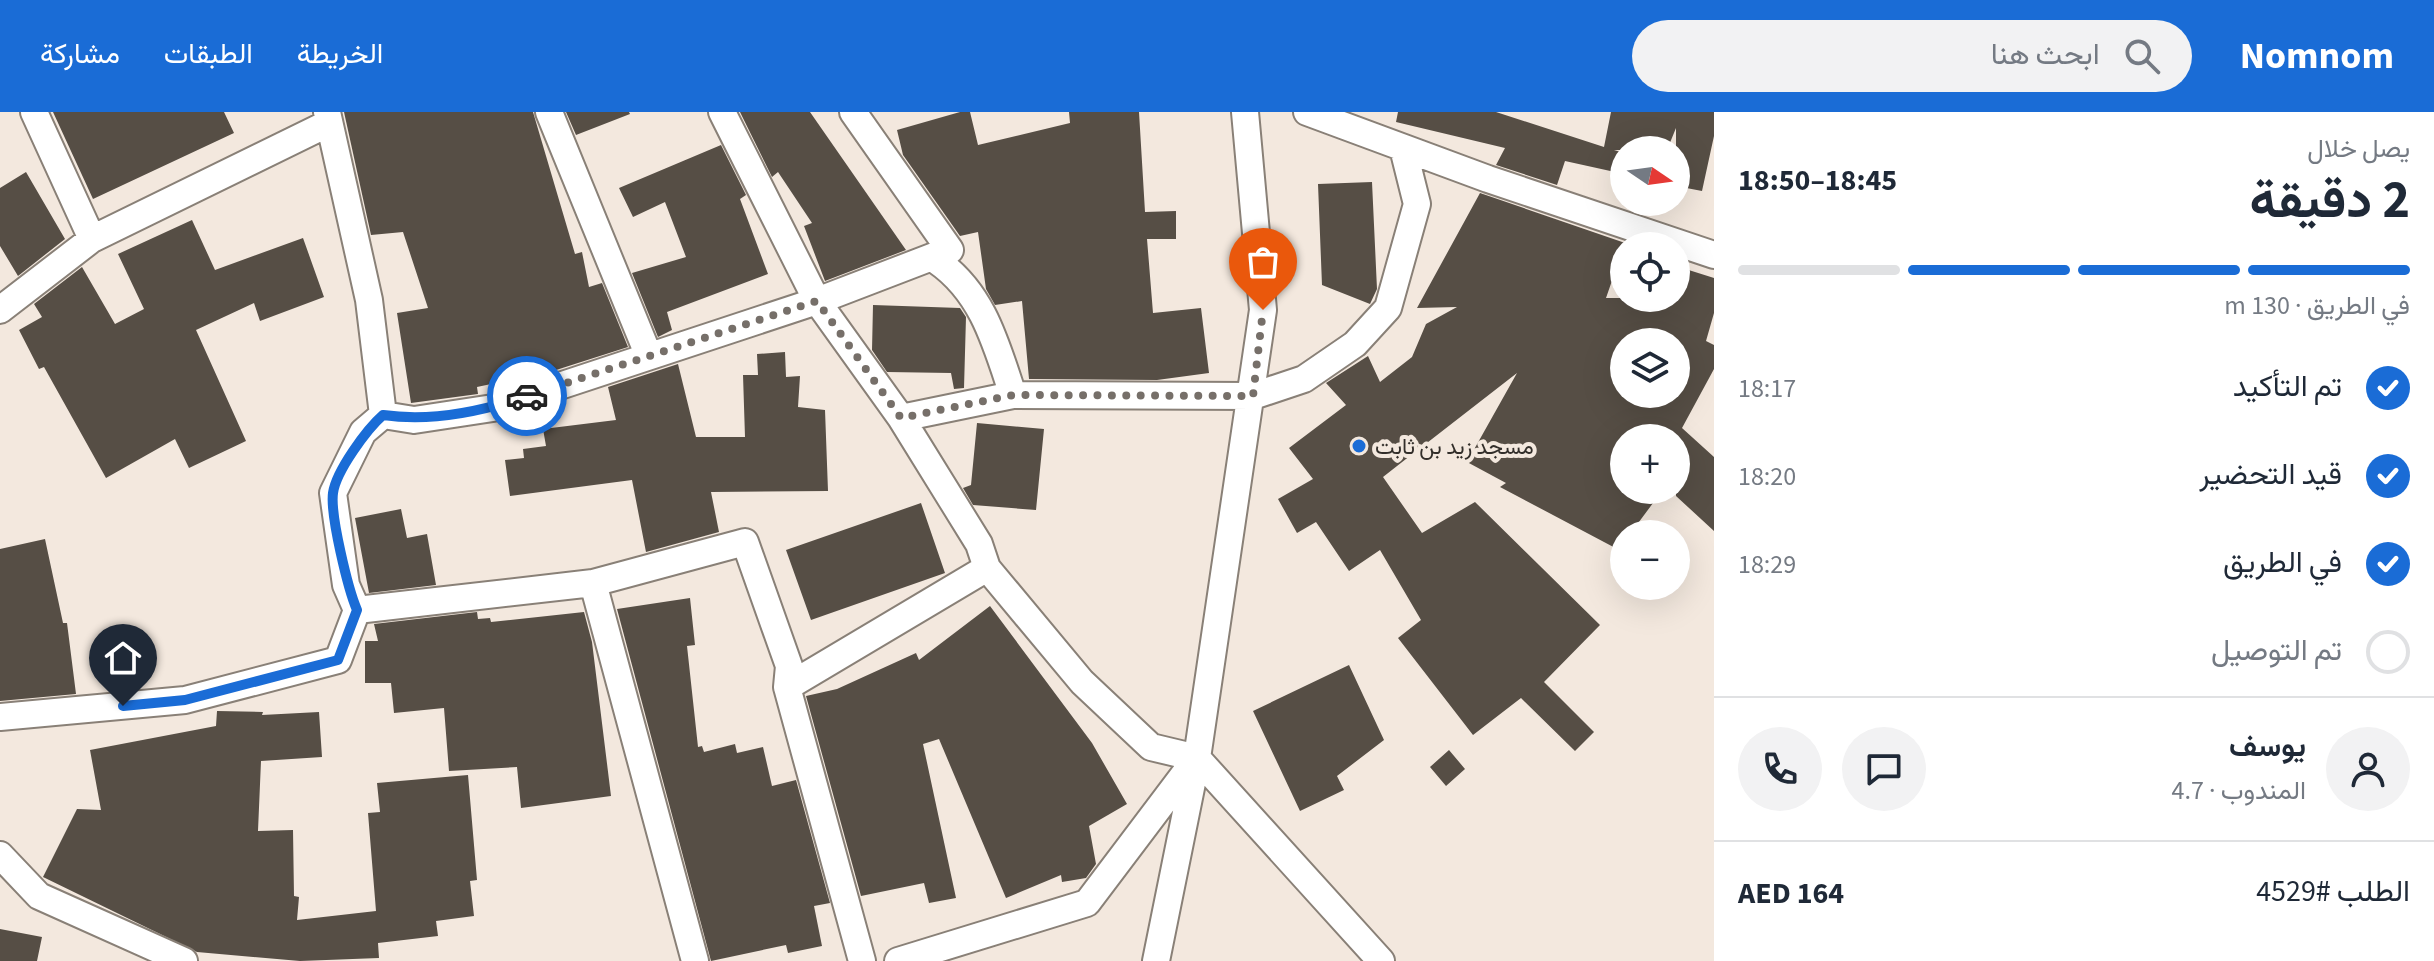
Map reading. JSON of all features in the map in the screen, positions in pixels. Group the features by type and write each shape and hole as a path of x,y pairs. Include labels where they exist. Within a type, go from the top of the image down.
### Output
{"street":[{"path":"34,112 92,239"},
{"path":"549,112 648,354"},
{"path":"722,112 817,301 901,418 979,544 987,568 1082,682 1151,747 1197,758 1381,961"},
{"path":"853,112 950,250"},
{"path":"1156,961 1197,758 1253,396 1263,310 1245,112"},
{"path":"1307,112 1714,255"},
{"path":"0,310 92,239 328,118 369,300 383,415"},
{"path":"901,418 1013,395 1253,396 1304,379 1355,344 1388,308 1417,204 1403,148"},
{"path":"0,717 185,700 338,660 357,610 346,585 333,493 363,432 383,415 414,420 493,408 648,354 817,301 950,250"},
{"path":"950,250 937,261 956,273 986,315 1013,395"},
{"path":"357,610 593,583 745,542 789,666 787,687 862,961"},
{"path":"787,687 987,568"},
{"path":"593,583 695,961"},
{"path":"898,961 1087,903 1197,758"},
{"path":"0,855 39,896 184,961"}],"building":[{"path":"53,112 224,112 234,133 93,199"},
{"path":"344,112 533,112 575,254 582,252 589,287 602,283 628,347 553,371 477,387 478,394 411,403 397,313 428,308 403,232 371,235"},
{"path":"566,112 629,112 630,114 576,135"},
{"path":"740,112 810,112 906,250 825,281 804,226 812,223 778,172 772,177"},
{"path":"970,112 978,145 1070,123 1069,112 1139,112 1145,212 1176,211 1176,239 1147,239 1153,313 1201,308 1209,373 1157,380 1029,379 1022,301 995,305 986,289 978,232 960,236 903,155 897,130"},
{"path":"1398,112 1496,112 1604,147 1611,112 1714,112 1714,136 1702,191 1690,189 1690,136 1676,136 1676,128 1673,136 1610,136 1610,171 1565,161 1557,185 1496,165 1505,148 1396,122"},
{"path":"721,145 746,195 740,199 768,274 667,312 672,330 658,337 632,273 686,257 665,202 633,217 619,188"},
{"path":"26,172 65,239 18,276 0,246 0,188"},
{"path":"1372,182 1377,289 1370,304 1322,285 1318,184"},
{"path":"1480,193 1610,238 1610,286 1606,298 1610,298 1610,312 1690,312 1690,270 1714,278 1714,313 1706,341 1714,345 1714,369 1684,424 1610,424 1610,504 1652,504 1640,520 1610,520 1610,545 1500,487 1506,483 1467,462 1517,373 1423,446 1411,439 1420,448 1383,477 1422,533 1475,502 1600,625 1544,682 1594,732 1575,751 1521,698 1473,735 1398,638 1421,620 1380,550 1349,571 1316,522 1297,533 1278,499 1313,479 1289,448 1346,405 1326,383 1368,356 1380,382 1412,357 1426,324 1457,307 1417,308"},
{"path":"192,220 215,270 303,238 324,297 260,321 254,303 196,330 246,441 189,468 175,439 106,478 44,367 39,369 19,330 42,317 34,304 82,267 115,324 144,309 118,254"},
{"path":"873,305 960,308 966,317 964,388 954,389 951,373 887,372 872,350"},
{"path":"785,352 786,377 800,376 798,407 825,410 828,491 711,492 719,532 646,552 632,480 510,496 505,460 524,458 523,449 546,446 543,429 616,420 608,387 678,364 696,437 745,437 743,375 758,375 757,354"},
{"path":"977,423 1044,429 1036,510 973,505 963,488 971,485"},
{"path":"1690,435 1714,457 1714,531 1685,504 1690,504"},
{"path":"921,503 945,573 811,620 786,550"},
{"path":"401,509 407,538 427,534 436,585 369,593 355,518"},
{"path":"45,539 63,623 67,623 76,694 0,701 0,549"},
{"path":"690,598 695,645 687,646 698,747 702,746 704,752 735,744 737,753 763,747 772,786 796,780 830,903 814,906 822,946 788,953 786,945 711,961 617,609"},
{"path":"990,606 1092,743 1127,804 1089,826 1096,864 1086,878 1062,882 1061,875 1006,898 939,739 923,744 956,898 929,903 924,883 861,896 806,696 837,689 916,653 919,660"},
{"path":"477,612 478,619 490,618 491,622 584,612 592,642 611,796 521,808 517,767 449,771 444,708 394,713 391,683 365,683 365,641 378,641 374,624"},
{"path":"1349,665 1384,740 1337,776 1344,790 1300,811 1253,711"},
{"path":"217,711 263,712 262,715 319,712 322,757 261,761 258,831 293,830 294,896 299,897 297,920 376,911 368,813 380,812 377,783 468,775 477,880 470,881 474,916 436,921 438,936 378,943 379,958 300,961 197,952 43,877 77,809 101,810 90,750 216,726"},
{"path":"1449,750 1465,769 1446,786 1430,767"},
{"path":"0,929 42,937 37,961 0,961"}],"way so far":[{"path":"527,396 817,301 901,418 1013,395 1204,399 1253,396 1263,310"}],"place":[{"name":"مسجد زيد بن ثابت","path":"1359,446"}],"route":[{"path":"123,706 185,700 338,660 357,610 346,585 333,493 363,432 383,415 414,420 493,408 527,396"}]}
